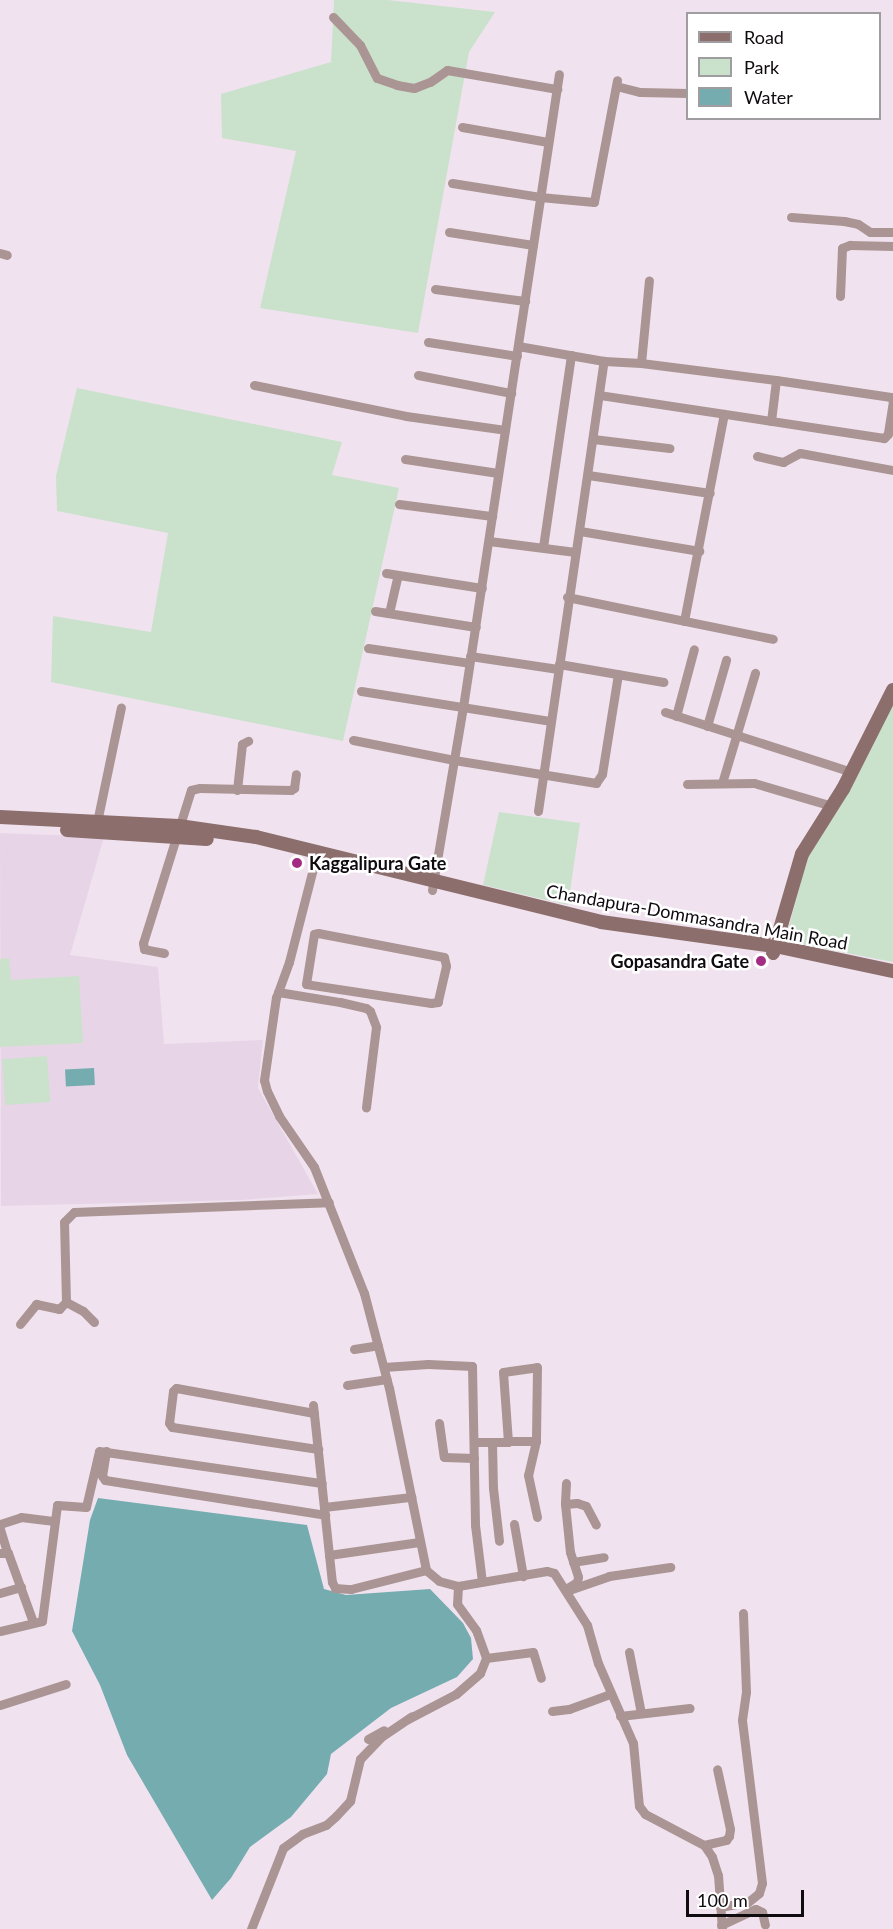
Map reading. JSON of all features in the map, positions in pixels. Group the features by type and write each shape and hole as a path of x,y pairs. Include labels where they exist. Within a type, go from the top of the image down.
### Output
{"main road":[{"path":"774,951 802,854 852,772 893,690"},
{"name":"Chandapura-Dommasandra Main Road","path":"0,818 97,822 177,831 316,857 600,929 774,951 893,971"},
{"name":"Chandapura-Dommasandra Main Road","path":"0,827 177,831"},
{"name":"Chandapura-Dommasandra Main Road","path":"774,951 893,980"}],"street":[{"path":"333,17 360,45 377,78 397,86 414,88 430,82 447,70 557,89"},
{"path":"432,886 476,627 559,74"},
{"path":"452,183 591,203 596,200 616,83 640,92 686,93"},
{"path":"462,126 548,142"},
{"path":"791,217 844,221 858,224 870,232 893,232"},
{"path":"449,232 533,245"},
{"path":"840,296 842,248 850,245 893,246"},
{"path":"641,363 649,280"},
{"path":"435,289 525,301"},
{"path":"428,342 571,355 604,361 641,363 776,380 891,397 893,401 888,434 884,438 600,395"},
{"path":"543,547 571,355"},
{"path":"538,811 567,597 580,531 604,361"},
{"path":"418,375 511,393"},
{"path":"771,421 776,380"},
{"path":"254,385 406,416 505,430"},
{"path":"684,621 724,414"},
{"path":"593,439 669,447"},
{"path":"757,456 783,462 800,453 893,470"},
{"path":"405,459 498,473"},
{"path":"588,475 710,493"},
{"path":"399,504 492,516"},
{"path":"580,531 699,551"},
{"path":"489,541 575,552"},
{"path":"386,573 482,588"},
{"path":"389,613 398,575"},
{"path":"567,597 773,639"},
{"path":"375,611 476,627"},
{"path":"368,648 470,660 558,666 663,682"},
{"path":"676,716 693,649"},
{"path":"707,726 726,660"},
{"path":"722,783 754,672"},
{"path":"353,740 543,776 596,783 602,774 618,674"},
{"path":"362,691 550,721"},
{"path":"97,822 122,707"},
{"path":"664,712 852,772"},
{"path":"237,790 242,744 243,741 248,741"},
{"path":"164,953 143,947 191,790 200,788 291,790 294,788 296,774"},
{"path":"687,784 754,783 832,806"},
{"path":"316,857 291,954 278,992 264,1068 267,1091 279,1116 314,1167 364,1293 387,1379 426,1570 439,1581 458,1586 551,1571 567,1590 587,1625 610,1694 633,1743 639,1806 645,1814 704,1845 712,1857 718,1875 721,1927 756,1910 762,1912 765,1925"},
{"path":"318,933 444,957 446,966 438,1002 431,1003 309,985 305,980 309,956 314,934 318,933"},
{"path":"291,954 309,956"},
{"path":"278,992 340,1002 370,1011 376,1027 366,1107"},
{"path":"20,1324 36,1304 59,1309 66,1302 64,1222 74,1212 329,1202"},
{"path":"66,1302 83,1311 94,1322"},
{"path":"354,1349 378,1345"},
{"path":"384,1367 428,1364 472,1366 475,1525 482,1582"},
{"path":"508,1441 503,1372 537,1367 536,1441 528,1475 537,1517"},
{"path":"347,1385 387,1379"},
{"path":"318,1449 172,1427 169,1422 173,1391 176,1388 313,1409 318,1449 325,1511 332,1582 340,1590 426,1570"},
{"path":"439,1423 444,1457 474,1458"},
{"path":"474,1442 536,1441"},
{"path":"492,1442 493,1488 499,1541"},
{"path":"106,1451 102,1476 105,1480 325,1511 411,1497"},
{"path":"0,1631 42,1621 57,1505 61,1503 86,1507 98,1452 106,1451 322,1484"},
{"path":"566,1483 565,1504 573,1562 578,1580 567,1590"},
{"path":"565,1504 577,1503 586,1506 596,1524"},
{"path":"0,1524 21,1517 55,1521"},
{"path":"514,1524 523,1576"},
{"path":"0,1529 4,1552 21,1587 33,1622"},
{"path":"329,1555 419,1542"},
{"path":"573,1562 604,1557"},
{"path":"567,1590 609,1576 670,1567"},
{"path":"368,1739 456,1694 480,1673 486,1658 476,1630 457,1604 458,1586"},
{"path":"0,1593 21,1587"},
{"path":"720,1907 748,1902 759,1893 762,1883 742,1720 747,1692 743,1613"},
{"path":"486,1658 533,1652 541,1678"},
{"path":"629,1652 641,1713"},
{"path":"0,1706 66,1684"},
{"path":"552,1711 569,1709 610,1694"},
{"path":"620,1716 690,1708"},
{"path":"250,1929 283,1848 303,1834 326,1825 336,1816 350,1801 360,1759 381,1737 412,1716"},
{"path":"704,1845 726,1840 729,1836 730,1829 717,1769"}],"shaded area":[{"path":"0,833 104,837 70,955 158,967 164,1044 263,1040 258,1088 318,1194 242,1200 1,1206"}],"green space":[{"path":"334,0 388,0 495,12 469,52 418,333 260,308 296,151 222,138 221,94 331,62"},
{"path":"77,388 342,442 332,475 399,488 343,741 51,682 53,616 151,632 168,533 57,511 56,476"},
{"path":"893,702 893,962 785,941 809,852"},
{"path":"499,812 580,823 568,905 483,885"},
{"path":"9,958 11,980 79,976 83,1043 0,1047 0,959"},
{"path":"47,1056 50,1102 5,1105 2,1059"}],"water":[{"path":"94,1068 95,1085 66,1086 65,1070"},
{"path":"98,1498 307,1525 324,1589 346,1595 430,1589 463,1623 471,1638 473,1659 457,1677 391,1708 331,1754 327,1774 291,1817 250,1847 231,1878 212,1900 127,1755 100,1685 72,1631 90,1520"}],"place":[{"name":"Kaggalipura Gate","path":"297,863"},
{"name":"Gopasandra Gate","path":"761,961"}]}
